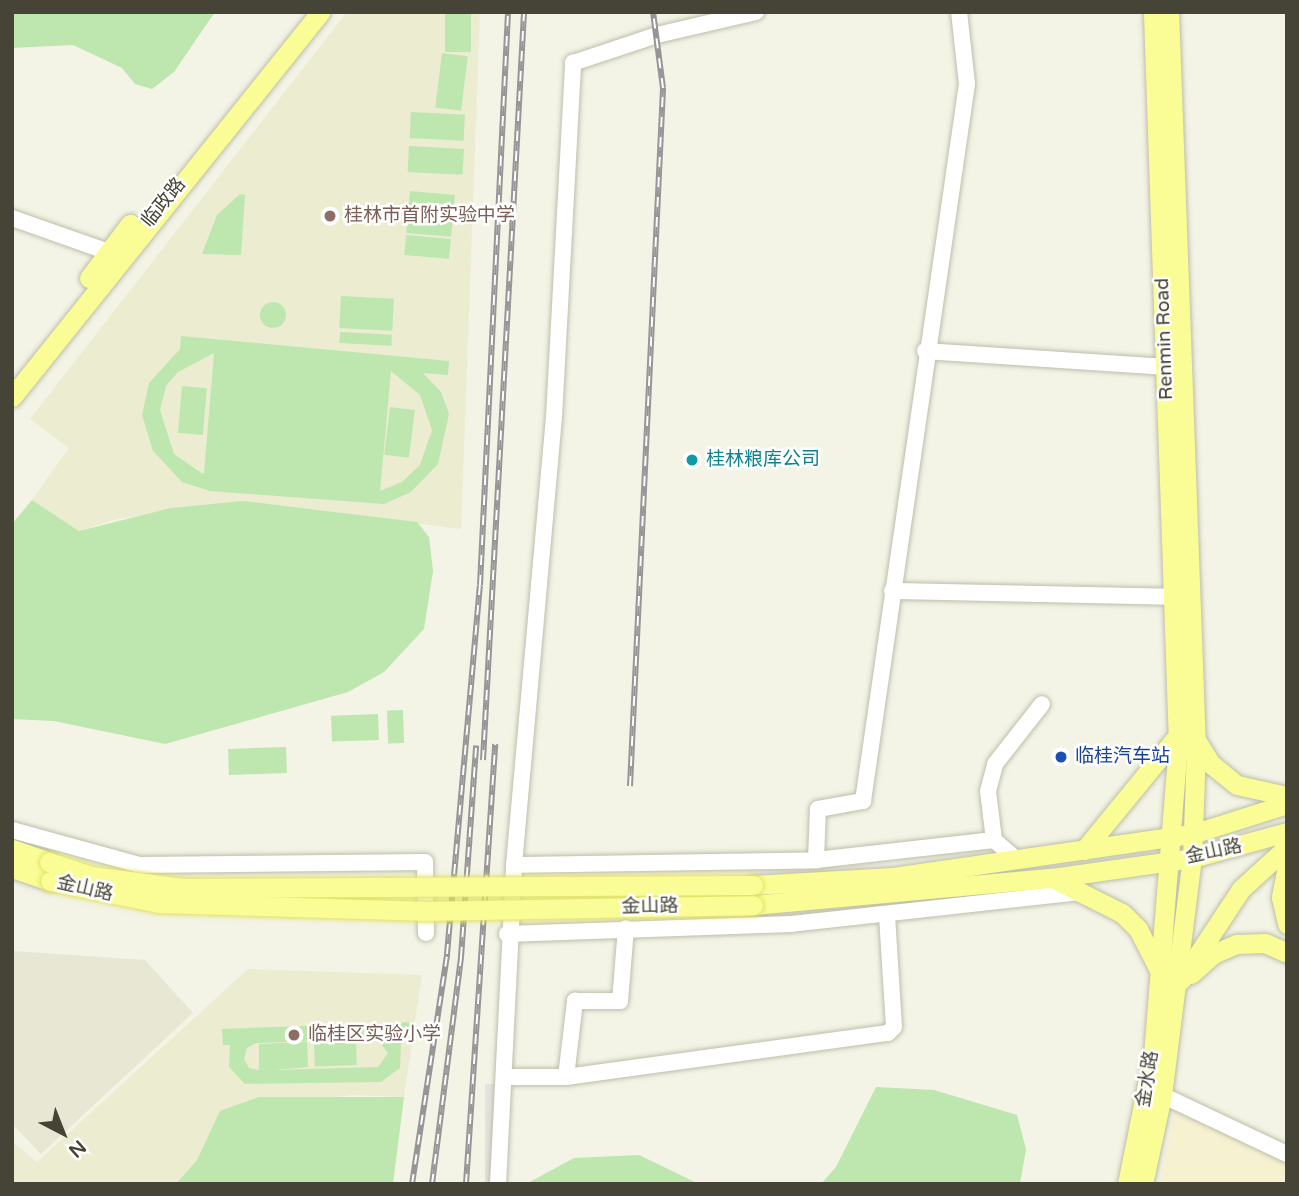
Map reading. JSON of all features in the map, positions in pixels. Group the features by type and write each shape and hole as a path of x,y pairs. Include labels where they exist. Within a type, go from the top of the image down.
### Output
{"main road":[{"name":"临政路","path":"12,397 115,254 304,12"},
{"name":"临政路","path":"12,380 320,12"},
{"name":"Renmin Road","path":"1153,12 1175,597 1186,665"},
{"name":"Renmin Road","path":"1169,12 1186,665"},
{"path":"1143,1184 1162,1095 1192,858 1186,665"},
{"path":"1187,737 1211,764 1237,785 1287,796"},
{"path":"1084,850 1187,737"},
{"name":"金水路","path":"1127,1184 1153,1055 1172,835 1187,737"},
{"name":"金山路","path":"12,867 182,888 753,885 893,877 1172,835 1192,835 1287,804"},
{"name":"金山路","path":"12,849 49,872 95,894 173,904 422,911 753,905 1052,878 1192,858 1287,832"},
{"path":"1174,997 1192,958 1241,889 1287,847"},
{"path":"1287,866 1281,897 1287,925"},
{"path":"1052,878 1081,892 1138,929 1161,973"},
{"path":"1174,997 1203,961 1237,944 1265,943 1287,953"}],"street":[{"path":"498,1184 508,934 554,418 573,63 756,12"},
{"path":"816,860 818,809 863,801 925,351 967,84 959,12"},
{"path":"12,218 115,254"},
{"path":"925,351 1166,367"},
{"path":"892,591 1175,597"},
{"path":"1016,859 994,840 988,791 995,764 1042,704"},
{"path":"12,830 140,865 425,862 426,933"},
{"path":"514,865 816,860 994,840"},
{"path":"508,934 887,916 1081,892"},
{"path":"504,1077 566,1076 888,1033 894,1027 887,916"},
{"path":"566,1076 575,1001 620,1000 626,928"},
{"path":"1162,1095 1287,1154"}],"shaded area":[{"name":"桂林市首附实验中学","path":"347,12 480,12 461,529 243,501 117,519 79,531 32,500 69,448 30,419"},
{"path":"12,951 145,960 193,1013 41,1154 12,1124"},
{"name":"临桂区实验小学","path":"248,969 422,975 404,1097 353,1095 221,1111 197,1160 176,1184 12,1184 12,1141 37,1162"},
{"path":"485,1084 499,1084 499,1184 485,1184"},
{"path":"1177,1102 1287,1154 1287,1184 1159,1184"}],"green space":[{"path":"12,12 215,12 174,72 152,89 135,84 122,68 73,45 12,48"},
{"path":"445,12 471,12 471,52 445,52"},
{"path":"442,53 468,56 461,111 435,108"},
{"path":"411,112 465,115 464,141 410,138"},
{"path":"409,146 464,149 463,175 408,172"},
{"path":"410,191 455,195 453,214 408,210"},
{"path":"240,194 245,195 241,255 202,254 217,215"},
{"path":"408,213 453,217 451,237 406,233"},
{"path":"406,235 451,239 449,259 404,255"},
{"path":"341,296 394,299 392,331 339,328"},
{"path":"273,302 282,306 286,315 282,324 273,328 264,324 260,315 264,306"},
{"path":"340,332 392,335 391,346 339,343"},
{"path":"181,336 449,361 448,375 423,373 441,392 449,414 438,464 411,492 384,504 210,491 182,482 153,451 142,415 149,383 180,349","holes":["214,353 204,473 203,474 174,454 160,410 166,386 178,372","391,371 420,395 432,430 420,465 402,482 380,491"]},
{"path":"182,386 207,388 203,435 178,433"},
{"path":"390,407 415,410 409,458 384,455"},
{"path":"32,500 79,531 171,508 243,501 417,522 429,537 433,571 424,629 384,672 348,692 165,744 54,721 12,719 12,524"},
{"path":"403,710 404,743 388,744 387,711"},
{"path":"378,714 379,740 332,742 331,716"},
{"path":"286,747 287,773 229,775 228,749"},
{"path":"413,1022 411,1039 401,1040 400,1068 381,1082 245,1084 229,1067 230,1045 223,1045 222,1029","holes":["377,1039 388,1053 378,1067 273,1070 308,1067 307,1042 259,1044 259,1070 249,1068 244,1059 247,1048 256,1043"]},
{"path":"356,1042 357,1065 315,1066 314,1043"},
{"path":"876,1087 934,1090 1017,1115 1026,1149 1020,1184 821,1184 836,1167"},
{"path":"259,1097 404,1097 393,1184 176,1184 197,1160 220,1111"},
{"path":"639,1155 699,1184 526,1184 574,1158"}],"railway":[{"path":"412,1184 447,954 480,585 508,12"},
{"path":"483,760 524,12"},
{"path":"630,786 663,88 653,12"},
{"path":"466,1184 495,744"},
{"path":"432,1184 461,957 476,746"}],"place":[{"name":"桂林市首附实验中学","path":"330,216"},
{"name":"桂林粮库公司","path":"692,460"},
{"name":"临桂汽车站","path":"1061,757"},
{"name":"临桂区实验小学","path":"294,1035"}]}
